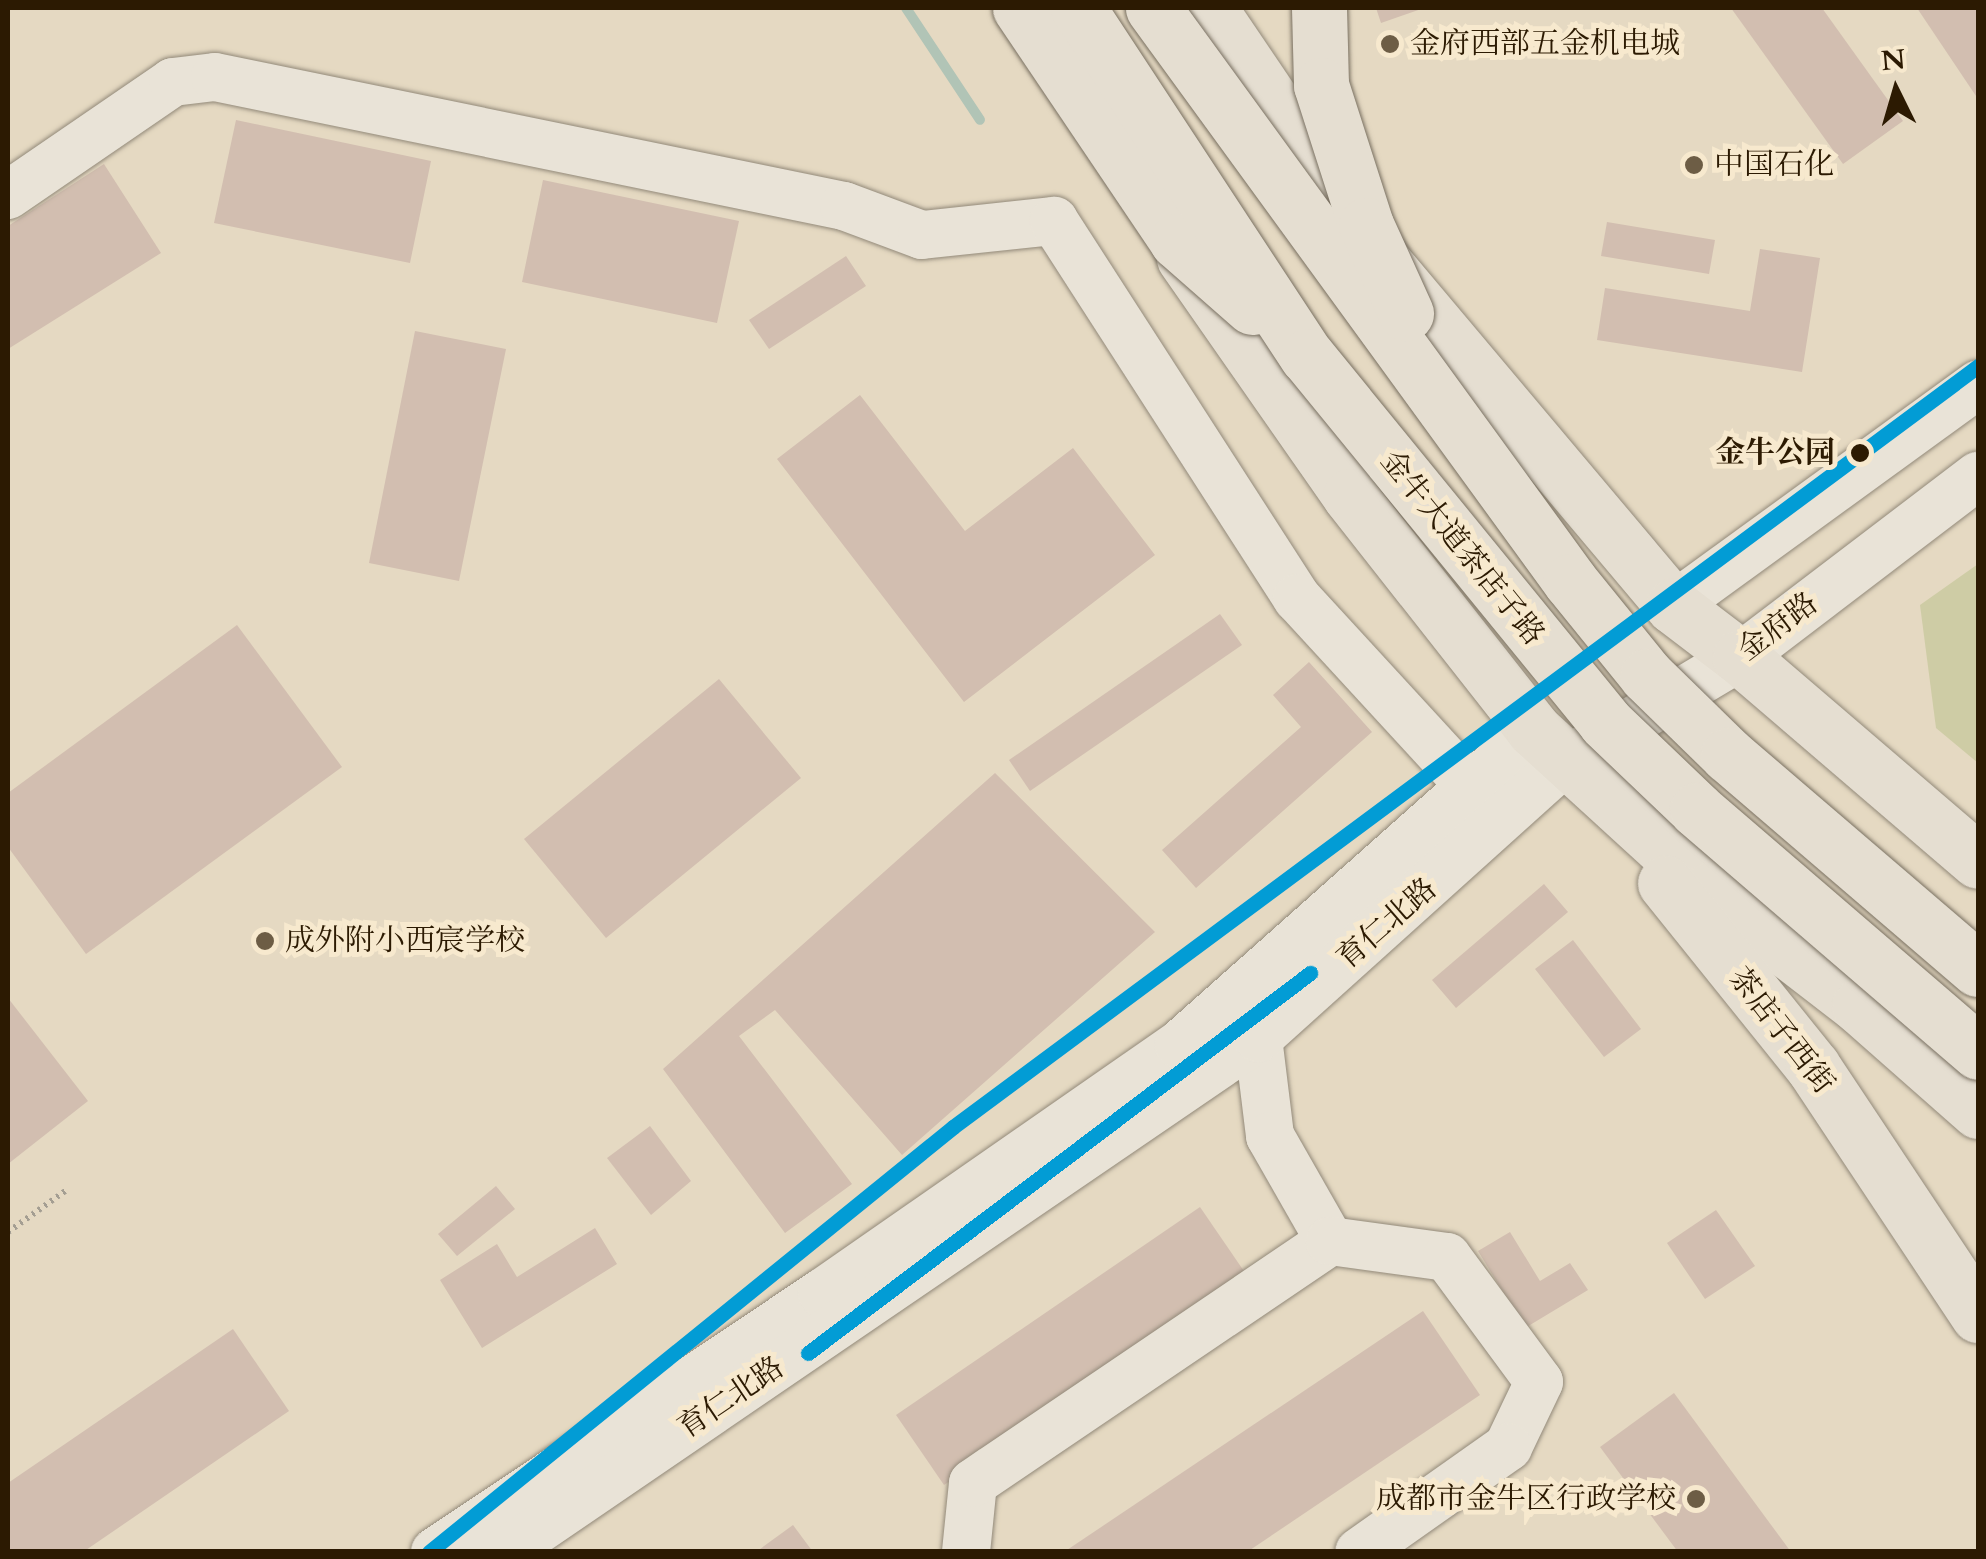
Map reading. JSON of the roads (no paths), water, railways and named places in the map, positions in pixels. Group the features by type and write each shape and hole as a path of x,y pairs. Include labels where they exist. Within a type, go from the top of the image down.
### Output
{"main road":[{"path":"1022,8 1178,242 1307,356"},
{"path":"1022,8 1143,197 1350,496 1550,745 1709,890 1859,1006 1978,1111"},
{"name":"金牛大道茶店子路","path":"1078,8 1307,356 1605,722 1698,810 1978,1052"},
{"name":"金牛大道茶店子路","path":"1153,8 1570,581 1647,676 1728,755 1978,969"},
{"path":"1210,8 1370,246 1673,606 1740,657 1978,861"},
{"path":"1319,8 1321,86 1366,226 1450,412"},
{"path":"1550,745 1673,606"},
{"name":"茶店子西街","path":"1550,745 1812,1067 1978,1315"}],"street":[{"path":"8,195 174,82 215,77 844,206 922,235 1054,221 1297,598 1470,786"},
{"path":"1673,606 1978,384"},
{"name":"金府路","path":"1550,745 1740,657 1978,476"},
{"path":"436,1552 495,1542 822,1292 1179,1045 1470,786 1550,745"},
{"name":"育仁北路","path":"495,1542 1258,1038 1550,745"},
{"path":"1258,1038 1270,1136 1330,1241"},
{"path":"966,1552 974,1483 1330,1241 1446,1257 1539,1382 1508,1447 1359,1552"}],"waterway":[{"path":"906,8 980,120"}],"place":[{"name":"金府西部五金机电城","path":"1390,44"},
{"name":"中国石化","path":"1694,165"},
{"name":"金牛公园","path":"1860,453"},
{"name":"成外附小西宸学校","path":"265,941"},
{"name":"成都市金牛区行政学校","path":"1696,1499"}]}
